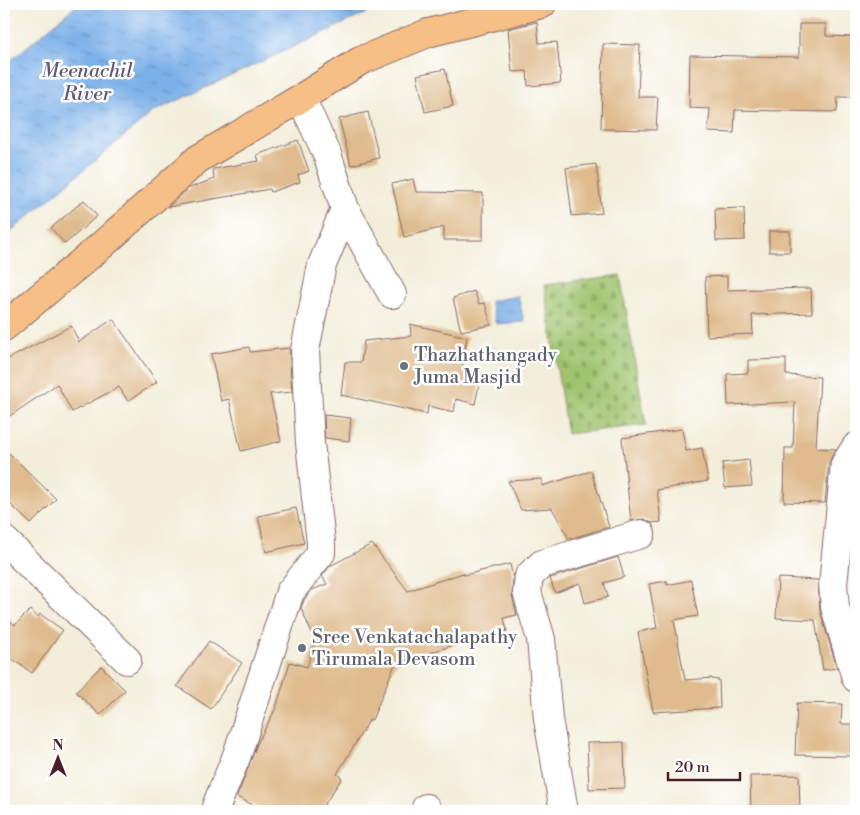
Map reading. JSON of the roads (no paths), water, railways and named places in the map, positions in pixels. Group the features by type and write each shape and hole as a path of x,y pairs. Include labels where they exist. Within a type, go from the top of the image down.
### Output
{"main road":[{"path":"4,327 102,245 198,159 360,61 428,33 542,4"}],"street":[{"path":"301,98 327,154 345,209 392,294"},
{"path":"215,811 237,755 290,592 320,553 321,543 310,443 305,350 322,264 345,209"},
{"path":"856,447 846,464 833,585 835,607 856,678"},
{"path":"564,811 548,719 541,639 527,592 529,576 542,564 641,534"},
{"path":"4,540 127,660"}],"water":[{"name":"Meenachil River","path":"78,4 386,4 153,112 4,237 4,66"},
{"path":"518,296 524,322 496,324 490,301"}],"place":[{"name":"Thazhathangady Juma Masjid","path":"404,366"},
{"name":"Sree Venkatachalapathy Tirumala Devasom","path":"302,648"}]}
